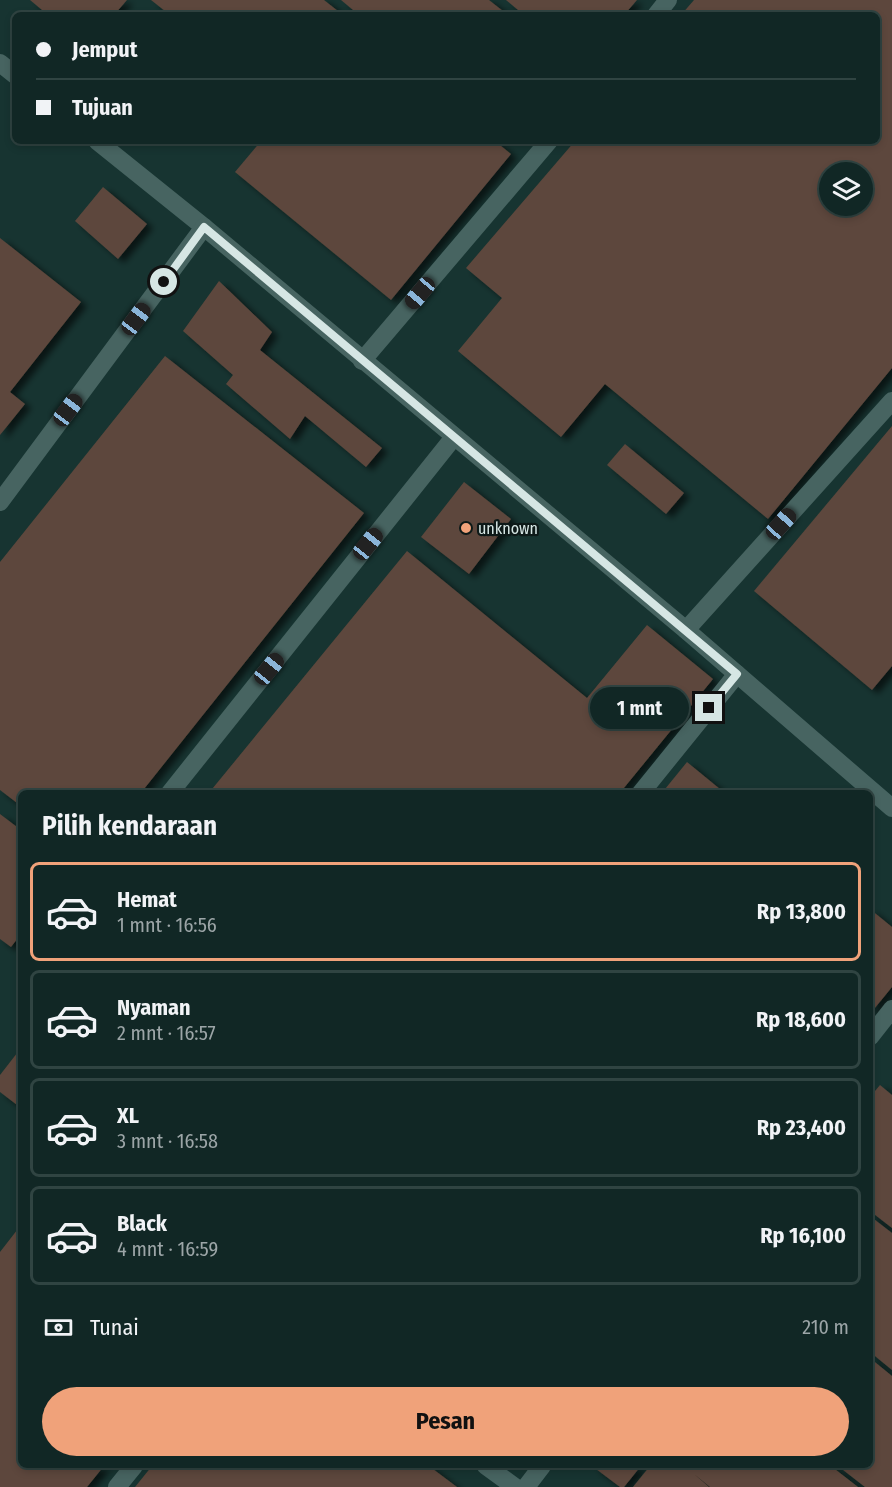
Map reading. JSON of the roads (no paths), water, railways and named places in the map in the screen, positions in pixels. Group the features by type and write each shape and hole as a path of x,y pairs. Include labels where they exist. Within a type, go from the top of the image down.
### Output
{"lane":[{"path":"658,12 668,0"},
{"path":"0,63 12,73"},
{"path":"101,144 204,227 686,630 871,790"},
{"path":"363,361 546,144"},
{"path":"0,502 204,227"},
{"path":"686,630 892,401"},
{"path":"172,790 454,437"},
{"path":"643,790 737,674"},
{"path":"873,792 892,808"},
{"path":"873,1033 892,1009"},
{"path":"117,1487 132,1468"},
{"path":"489,1468 515,1487"},
{"path":"526,1487 540,1468"}],"place":[{"name":"unknown","path":"466,528"}]}
